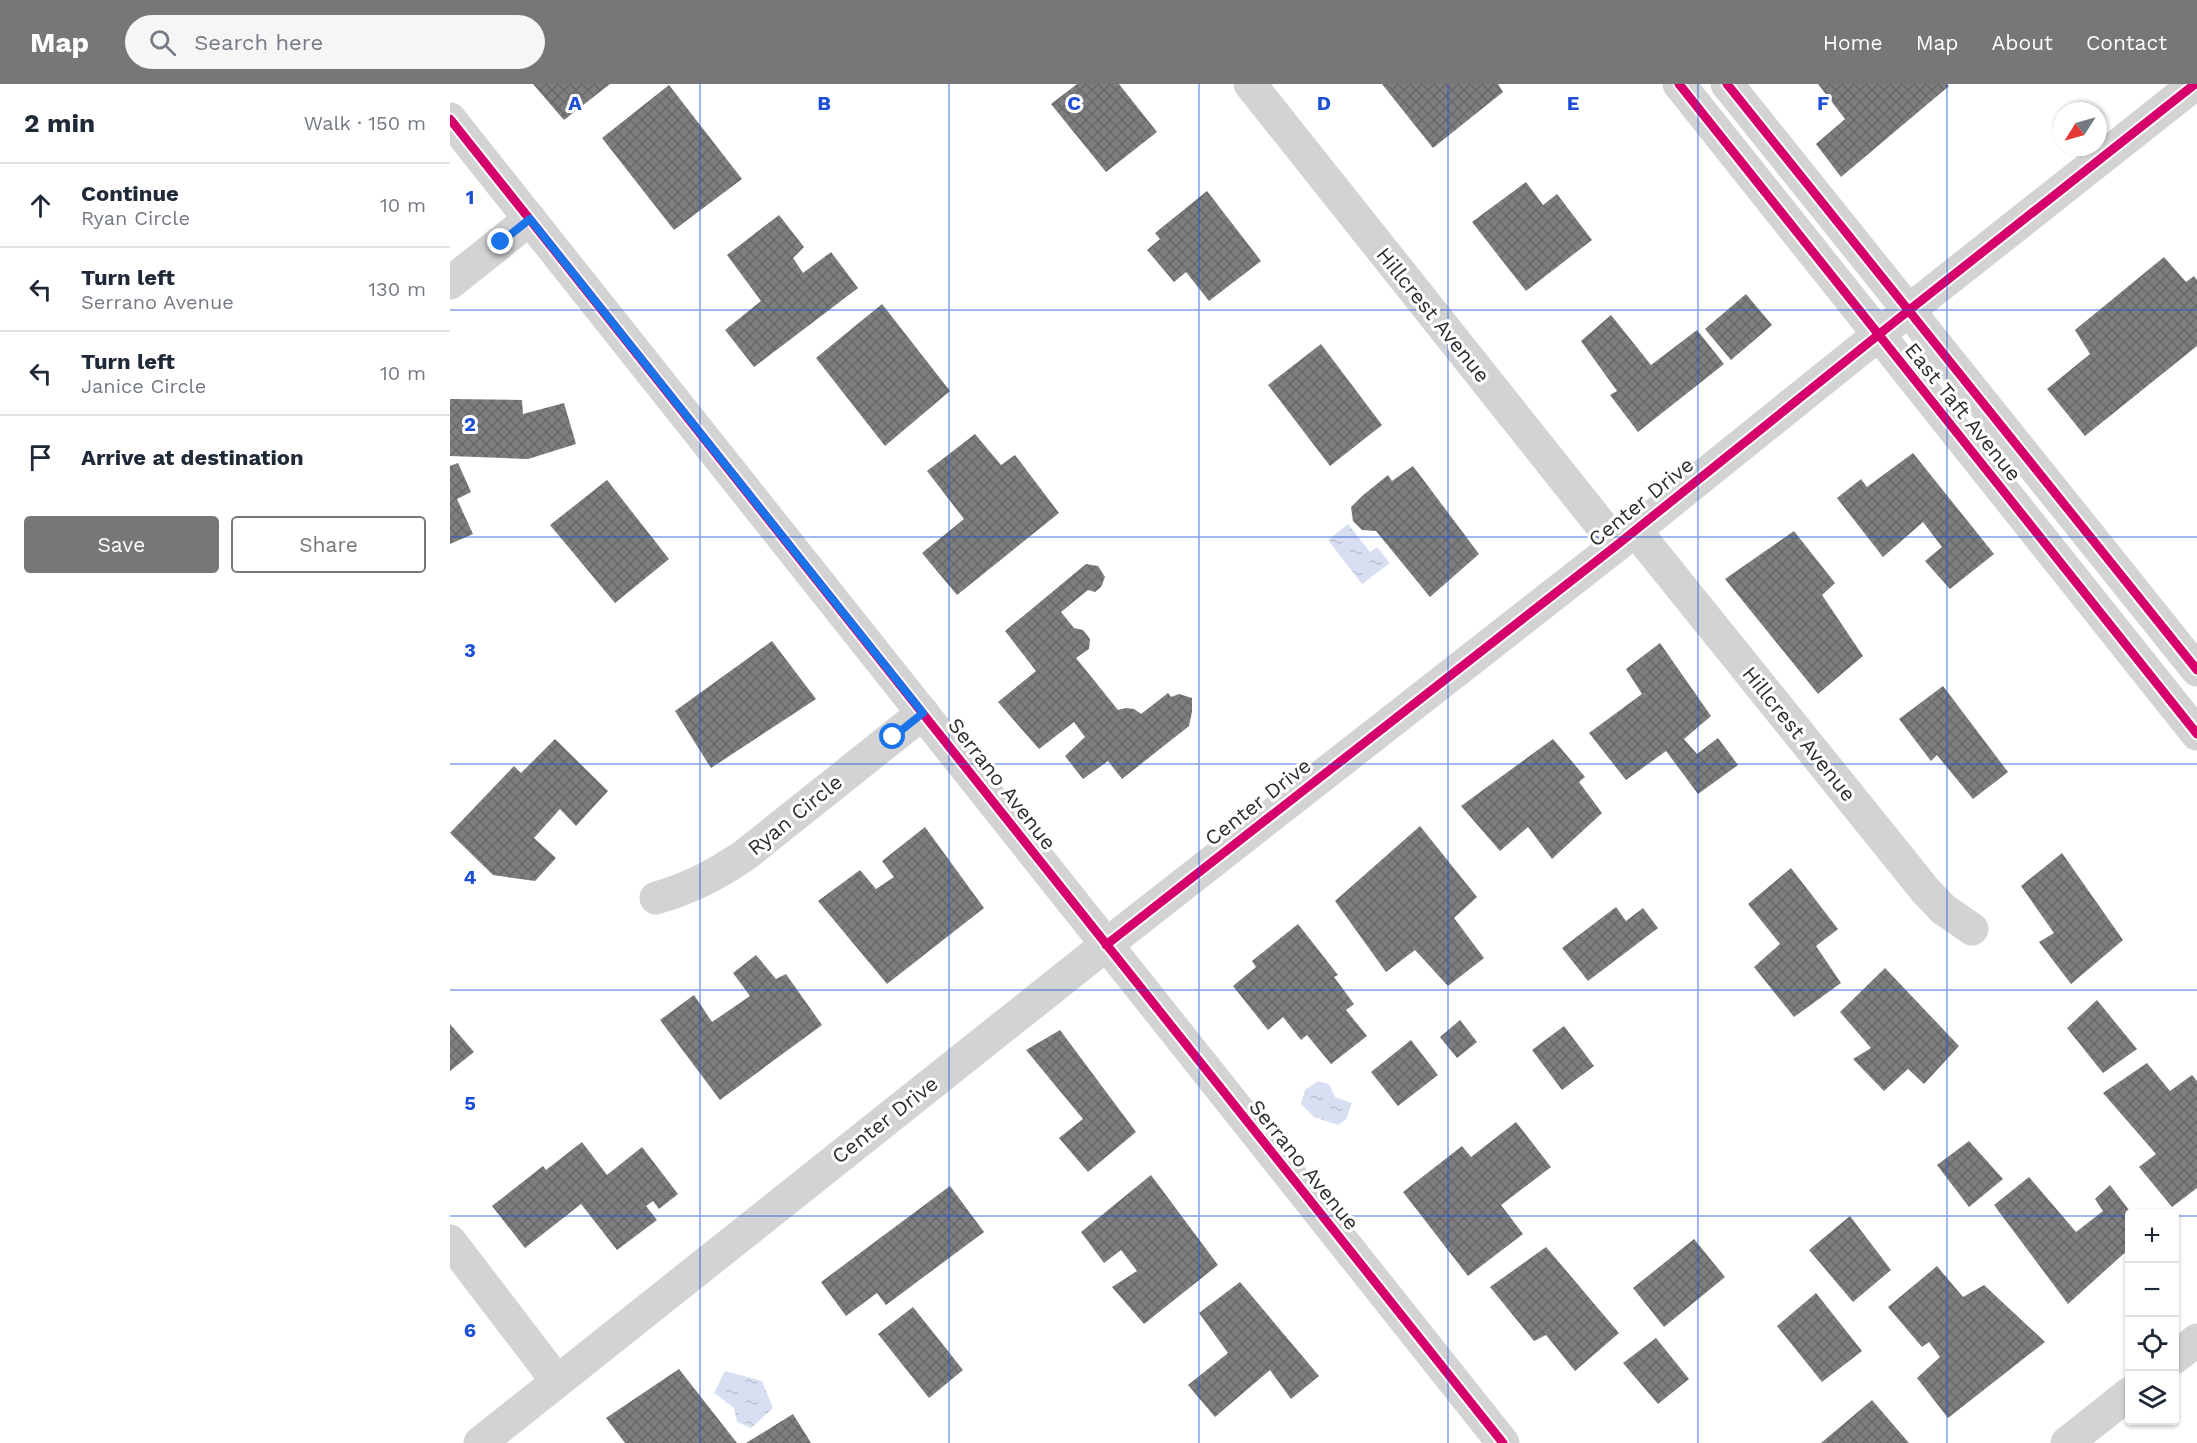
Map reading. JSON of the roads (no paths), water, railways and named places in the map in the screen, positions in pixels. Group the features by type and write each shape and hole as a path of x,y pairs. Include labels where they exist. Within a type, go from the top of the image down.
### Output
{"street":[{"name":"Hillcrest Avenue","path":"1250,84 1626,538 1924,890 1943,909 1972,929"},
{"name":"East Taft Avenue","path":"1679,84 2197,734"},
{"name":"East Taft Avenue","path":"1727,84 2197,670"},
{"name":"Center Drive","path":"498,1437 557,1381 1106,945 1626,538 2195,84"},
{"name":"Serrano Avenue","path":"450,119 1503,1443"},
{"path":"450,283 530,219"},
{"name":"Ryan Circle","path":"656,898 685,890 714,876 745,855 923,713"},
{"path":"450,1241 557,1381"},
{"path":"2179,1355 2197,1340"},
{"path":"2067,1443 2125,1397"}],"water":[{"path":"1348,524 1370,552 1377,547 1390,563 1362,584 1328,540"},
{"path":"1318,1081 1329,1084 1335,1097 1352,1103 1346,1119 1338,1125 1314,1117 1301,1104 1305,1090"},
{"path":"725,1371 762,1381 773,1408 751,1428 737,1422 734,1408 714,1393"}]}
